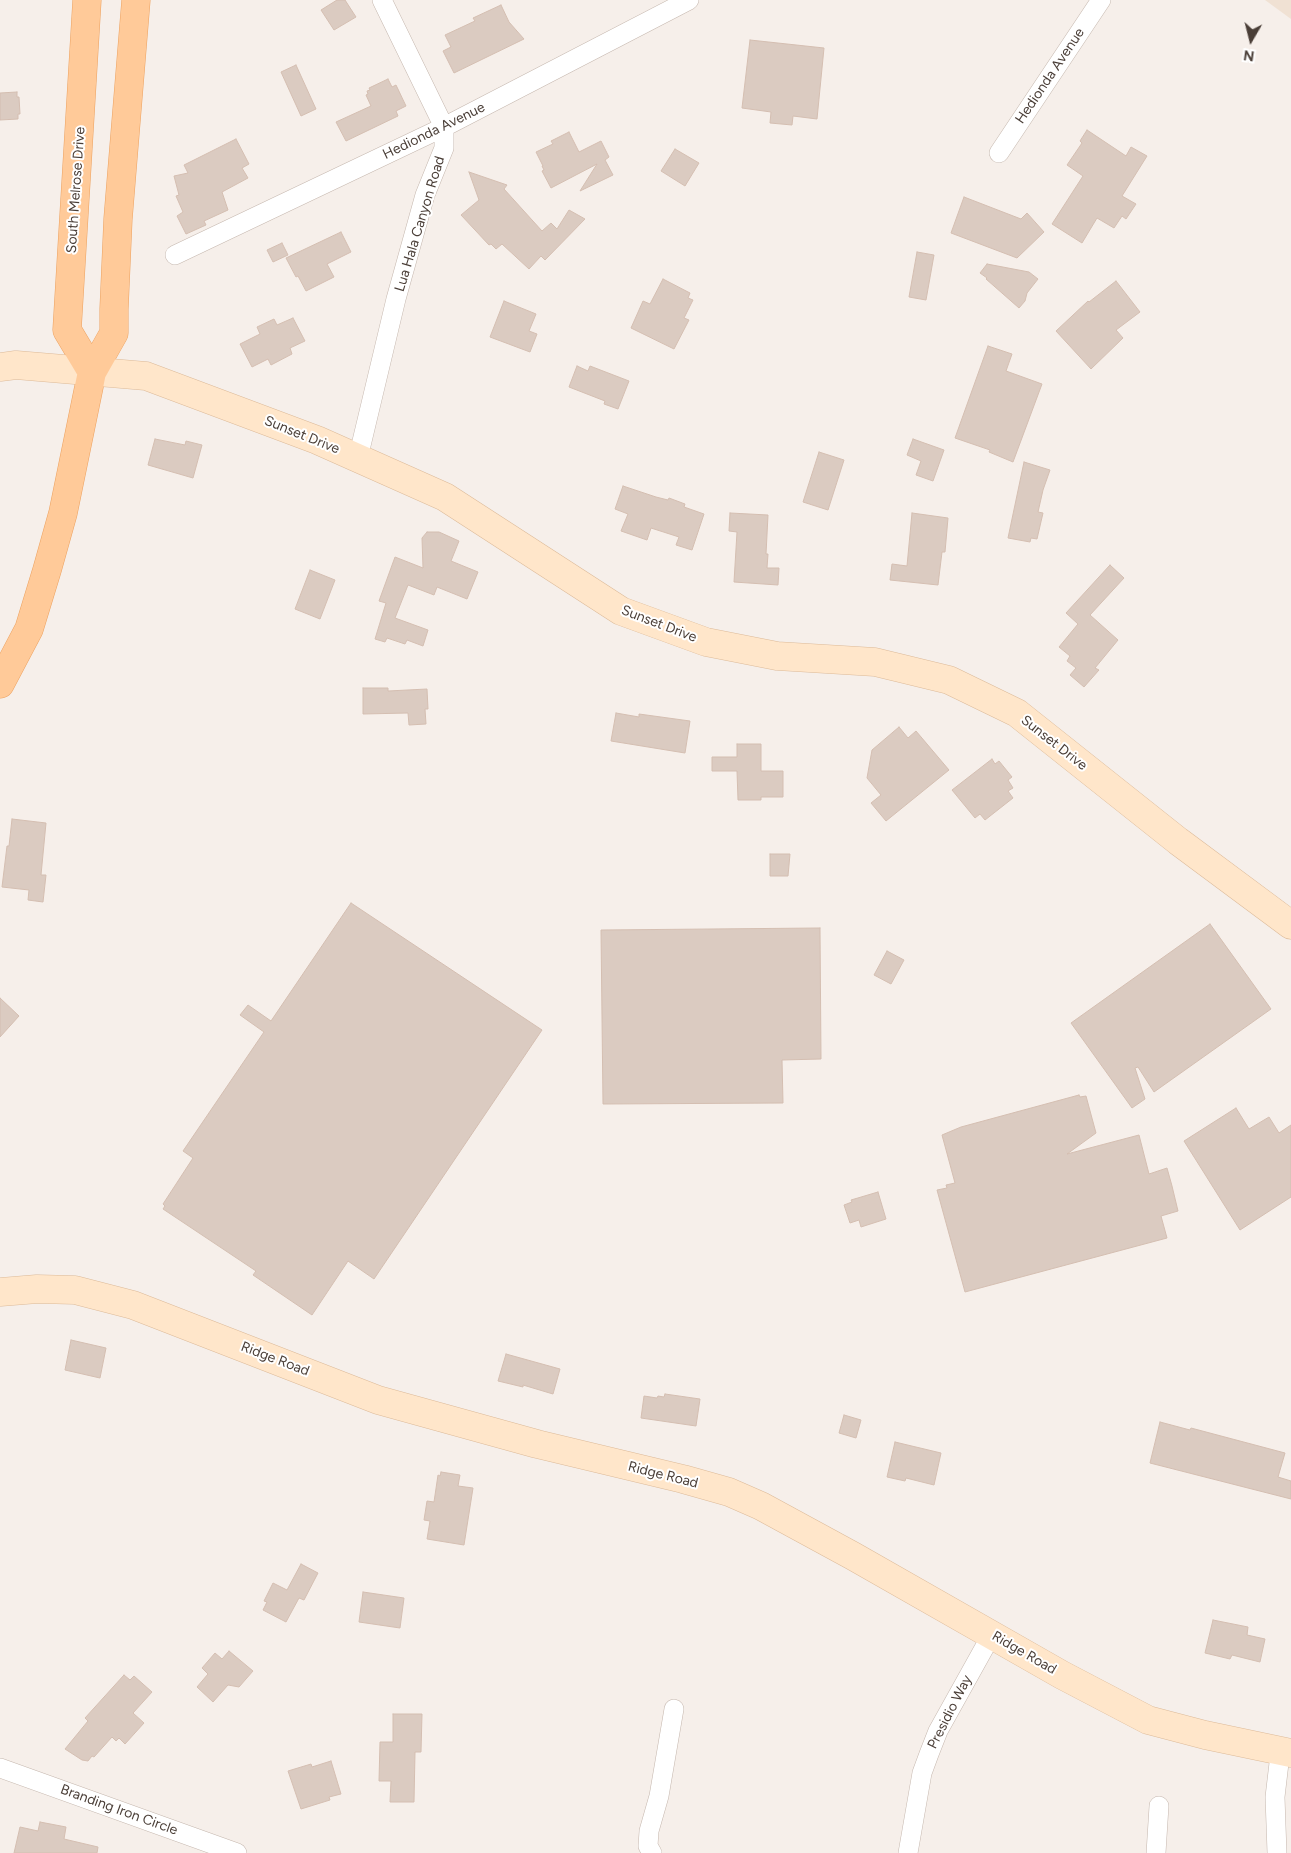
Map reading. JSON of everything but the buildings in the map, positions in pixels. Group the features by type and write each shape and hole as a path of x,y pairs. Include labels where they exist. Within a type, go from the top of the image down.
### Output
{"main road":[{"name":"South Melrose Drive","path":"87,0 67,330 92,372"},
{"path":"0,684 28,629 63,513 92,372 114,333 118,219 136,0"},
{"name":"Sunset Drive","path":"0,367 16,365 146,376 317,440 444,497 621,610 706,642 778,656 875,662 948,680 1018,714 1178,841 1291,925"},
{"name":"Ridge Road","path":"0,1292 36,1289 75,1290 133,1305 378,1400 537,1444 729,1492 761,1506 845,1551 1062,1675 1148,1720 1205,1735 1287,1752"}],"street":[{"name":"Lua Hala Canyon Road","path":"358,458 396,299 426,195 444,148 444,127 382,0"},
{"name":"Hedionda Avenue","path":"175,255 444,127 689,0"},
{"name":"Hedionda Avenue","path":"999,153 1101,0"},
{"name":"Presidio Way","path":"908,1853 922,1773 929,1754 938,1731 992,1634"},
{"path":"652,1853 648,1846 649,1831 659,1796 674,1709"},
{"path":"1277,1853 1275,1797 1279,1763 1287,1752"},
{"name":"Branding Iron Circle","path":"0,1768 237,1853"},
{"path":"1156,1853 1160,1806"}],"shaded area":[{"path":"1265,0 1291,0 1291,19"}]}
